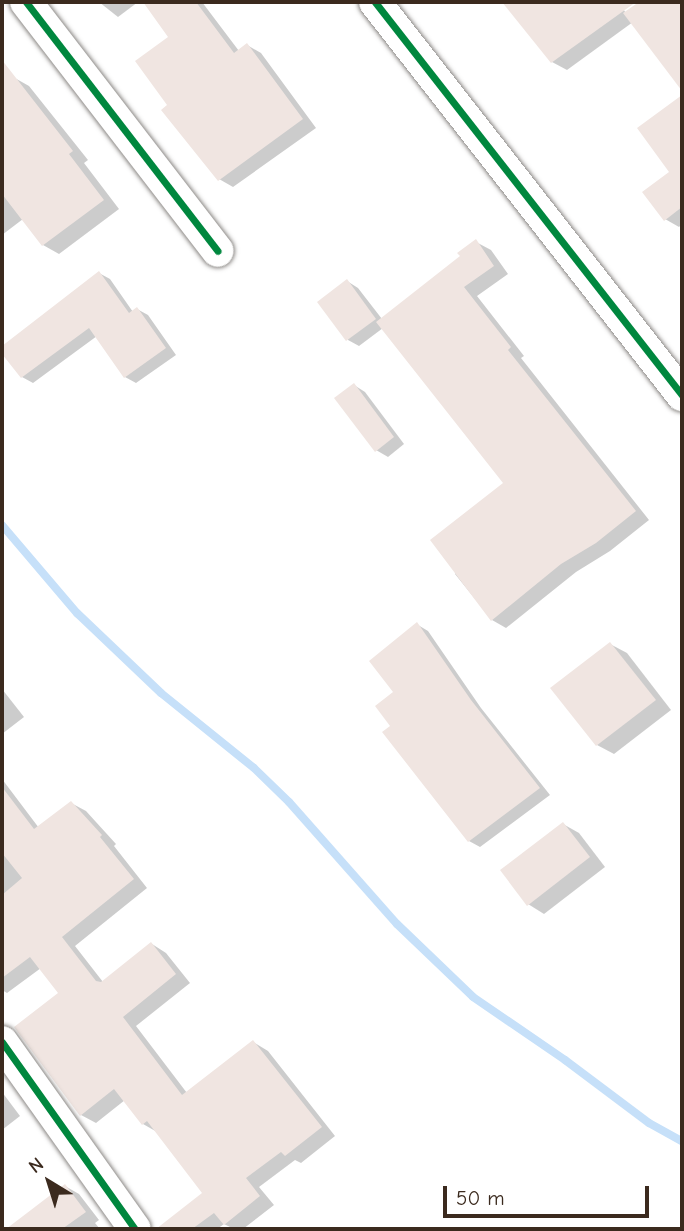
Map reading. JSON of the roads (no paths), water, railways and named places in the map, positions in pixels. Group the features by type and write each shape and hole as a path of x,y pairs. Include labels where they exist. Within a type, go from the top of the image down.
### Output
{"street":[{"path":"26,2 218,251"},
{"path":"375,2 682,396"},
{"path":"2,1042 135,1229"}],"waterway":[{"path":"2,525 77,613 161,693 254,768 289,802 397,924 473,997 565,1060 649,1123 682,1141"}]}
